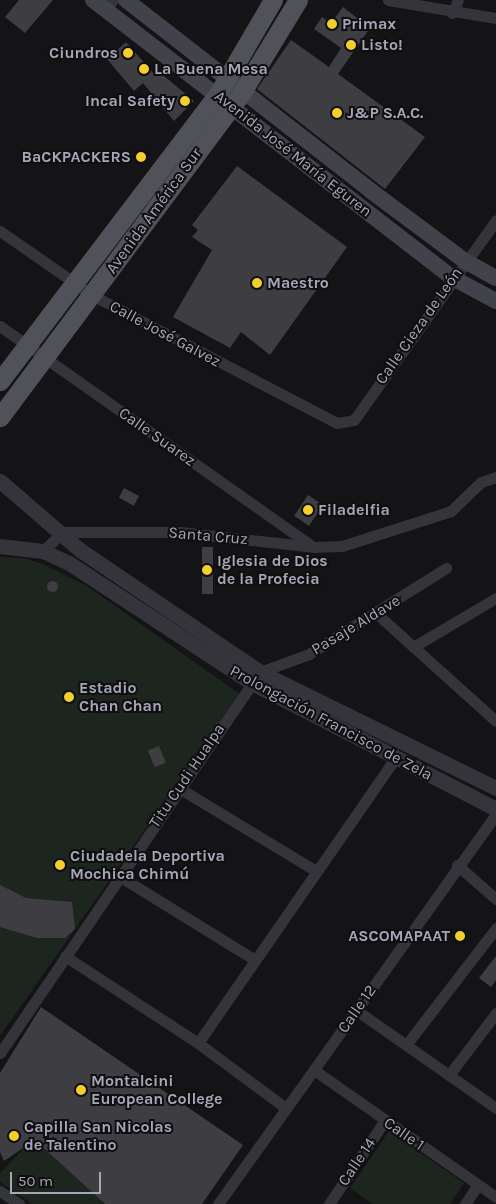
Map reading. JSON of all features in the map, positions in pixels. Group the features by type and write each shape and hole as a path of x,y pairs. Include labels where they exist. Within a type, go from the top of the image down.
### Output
{"main road":[{"name":"Avenida José María Eguren","path":"126,0 360,207 453,278 496,301"},
{"name":"Avenida América Sur","path":"0,381 73,282 163,166 230,93 273,0"},
{"name":"Avenida América Sur","path":"0,417 179,177 230,93 298,0"},
{"name":"Avenida José María Eguren","path":"104,3 371,192 465,262 496,278"},
{"path":"163,166 179,177"},
{"path":"360,207 371,192"}],"street":[{"path":"388,0 452,13 496,18"},
{"path":"452,13 458,0"},
{"name":"Calle Cieza de León","path":"337,423 354,420 496,220"},
{"name":"Calle José Galvez","path":"0,230 92,295 337,423"},
{"name":"Calle Suarez","path":"0,326 314,547"},
{"name":"Santa Cruz","path":"63,532 180,532 314,547 342,546 451,511 481,482 496,477"},
{"name":"Prolongación Francisco de Zela","path":"0,481 63,532 80,550 256,677 496,788"},
{"path":"0,546 43,550 63,532"},
{"name":"Prolongación Francisco de Zela","path":"43,550 69,563 256,677 395,758 496,810"},
{"name":"Pasaje Aldave","path":"256,677 309,654 377,614 446,568"},
{"path":"414,647 496,598"},
{"path":"377,614 496,721"},
{"name":"Titu Cudi Hualpa","path":"0,1053 256,677"},
{"path":"198,1043 395,758"},
{"path":"179,788 316,871"},
{"name":"Calle 12","path":"218,1204 457,866 496,814"},
{"path":"457,866 496,899"},
{"path":"119,876 255,960"},
{"path":"406,1044 496,928"},
{"path":"66,956 198,1043 286,1108"},
{"path":"356,1010 495,1105"},
{"path":"449,1074 496,1013"},
{"name":"Calle 1","path":"314,1070 496,1197"},
{"name":"Calle 14","path":"329,1204 385,1120"},
{"path":"465,1204 478,1185"},
{"path":"0,1191 19,1204"}],"shaded area":[{"name":"Ciudadela Deportiva Mochica Chimú","path":"0,557 24,558 45,565 87,586 240,694 0,1036"},
{"path":"389,1131 464,1183 450,1204 372,1204 350,1188"},
{"path":"34,1138 105,1204 32,1204 0,1182 0,1173"}],"building":[{"path":"19,0 53,0 25,33 5,17"},
{"name":"J&P S.A.C.","path":"343,7 370,28 338,74 425,137 385,189 257,89 291,40 329,67 341,48 314,29 322,17 331,23"},
{"path":"126,42 154,74 157,70 194,101 174,121 143,83 134,91 107,59"},
{"name":"Maestro","path":"237,166 347,247 270,355 241,332 230,348 173,317 212,250 192,237 198,230 192,225"},
{"path":"124,488 139,496 134,506 119,498"},
{"name":"Filadelfia","path":"308,495 323,505 309,526 294,516"},
{"name":"Iglesia de Dios de la Profecia","path":"202,547 213,547 213,594 202,594"},
{"path":"50,581 54,581 57,586 56,590 50,591 47,588 47,584"},
{"path":"159,746 166,763 155,767 148,750"},
{"path":"0,885 26,898 72,902 75,929 65,938 37,938 0,927"},
{"path":"496,956 496,980 491,987 479,978"},
{"name":"Montalcini European College","path":"41,1007 243,1145 202,1204 105,1204 35,1140 4,1161 0,1152 0,1073"}],"place":[{"name":"Primax","path":"332,24"},
{"name":"Listo!","path":"351,45"},
{"name":"Ciundros","path":"128,53"},
{"name":"La Buena Mesa","path":"144,69"},
{"name":"Incal Safety","path":"185,101"},
{"name":"J&P S.A.C.","path":"337,113"},
{"name":"BaCKPACKERS","path":"141,157"},
{"name":"Maestro","path":"257,283"},
{"name":"Filadelfia","path":"308,510"},
{"name":"Iglesia de Dios de la Profecia","path":"207,570"},
{"name":"Estadio Chan Chan","path":"69,697"},
{"name":"Ciudadela Deportiva Mochica Chimú","path":"60,865"},
{"name":"ASCOMAPAAT","path":"460,936"},
{"name":"Montalcini European College","path":"81,1090"},
{"name":"Capilla San Nicolas de Talentino","path":"14,1136"}]}
